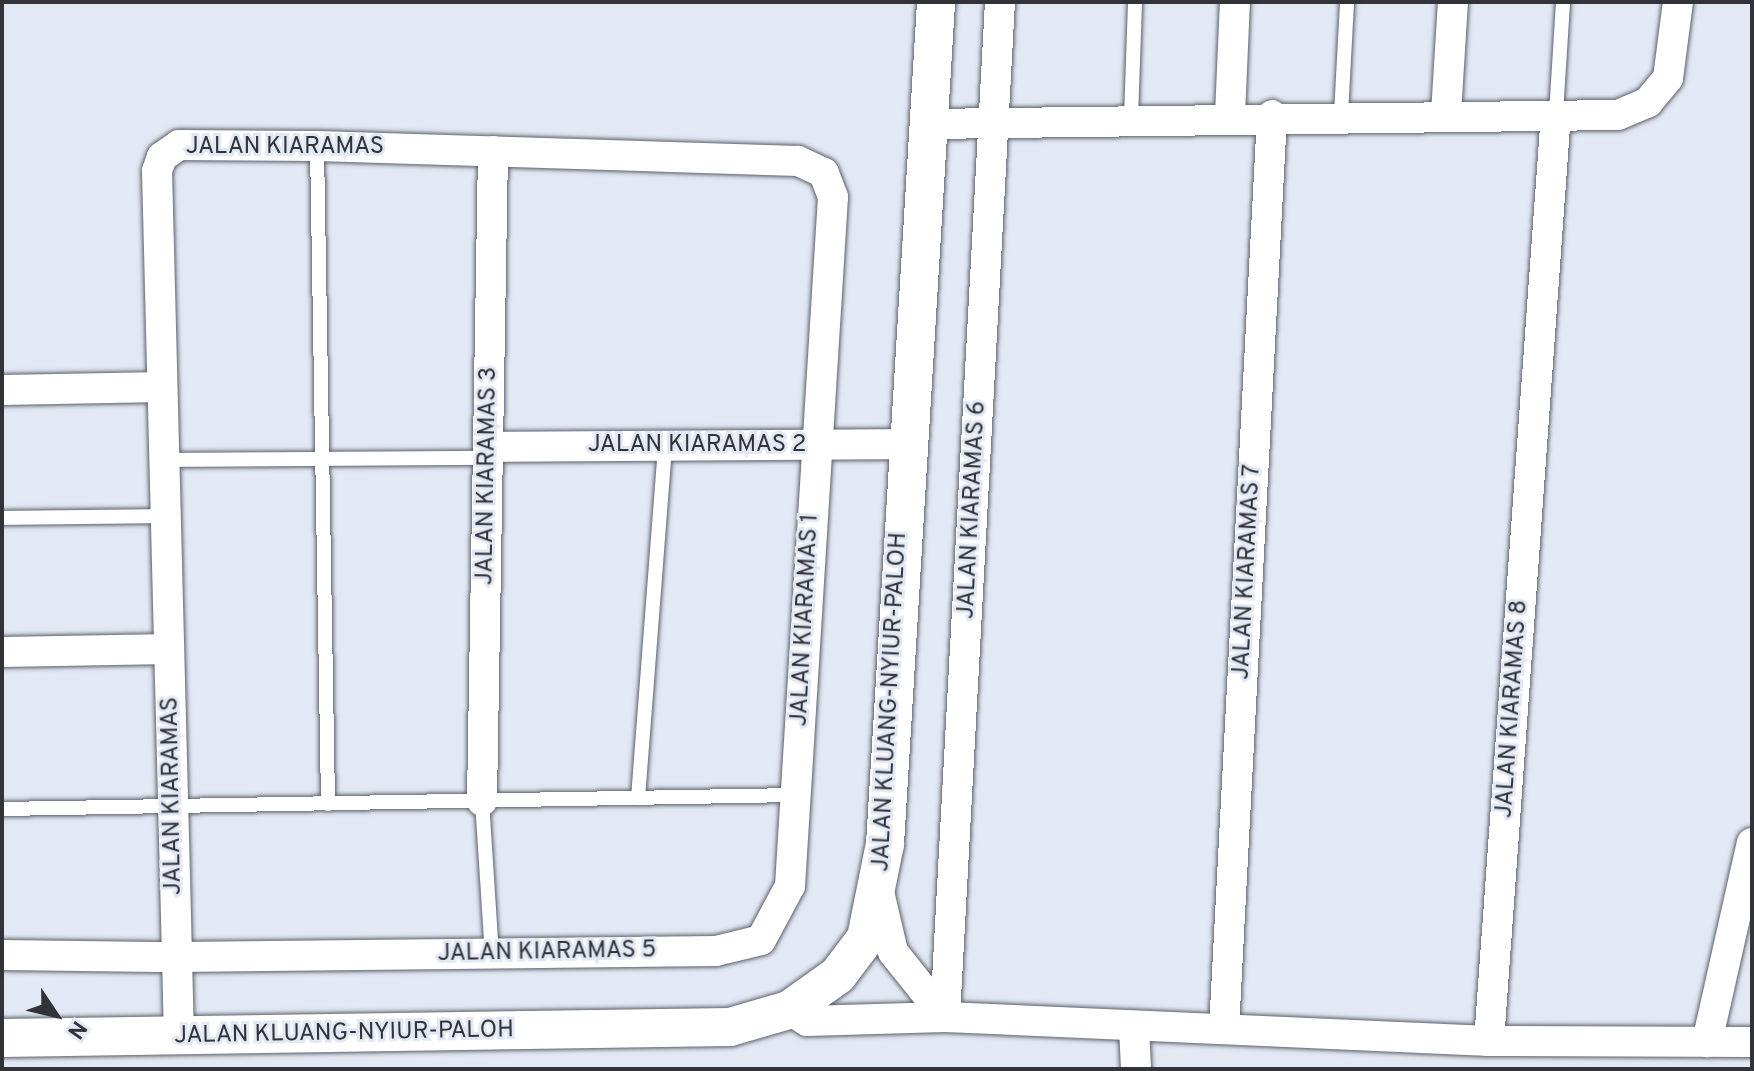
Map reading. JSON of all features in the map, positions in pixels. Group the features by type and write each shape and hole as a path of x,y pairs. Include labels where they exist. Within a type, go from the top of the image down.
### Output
{"street":[{"name":"JALAN KLUANG-NYIUR-PALOH","path":"2,1038 730,1027 789,1010 838,975 866,938 879,891 936,2"},
{"name":"JALAN KIARAMAS 6","path":"945,1017 1000,2"},
{"path":"1230,115 1235,2"},
{"path":"1446,113 1453,2"},
{"path":"928,124 1230,115 1618,115 1648,102 1668,78 1678,2"},
{"name":"JALAN KIARAMAS 8","path":"1489,1041 1556,114"},
{"name":"JALAN KIARAMAS 7","path":"1224,1029 1272,115"},
{"name":"JALAN KIARAMAS","path":"179,1037 162,387 162,157 179,145 317,146 798,161 824,173 833,197 816,445"},
{"name":"JALAN KIARAMAS 3","path":"482,801 493,151"},
{"path":"2,390 162,387"},
{"name":"JALAN KIARAMAS 2","path":"488,453 665,446 906,444"},
{"name":"JALAN KIARAMAS 1","path":"795,795 816,445"},
{"path":"2,652 169,649"},
{"name":"JALAN KIARAMAS 5","path":"2,955 177,957 740,950 761,940 790,886 795,795"},
{"path":"1707,1042 1752,843"},
{"path":"879,891 893,952 945,1017"},
{"path":"789,1010 807,1021 945,1017 1489,1041 1752,1042"},
{"path":"1134,1026 1136,1069"}],"lane":[{"path":"1131,118 1135,2"},
{"path":"1341,114 1347,2"},
{"path":"1556,114 1563,2"},
{"path":"317,146 328,804"},
{"path":"638,798 665,446"},
{"path":"164,460 322,459 488,453"},
{"path":"2,518 166,516"},
{"path":"2,809 795,795"},
{"path":"482,801 492,954"}]}
